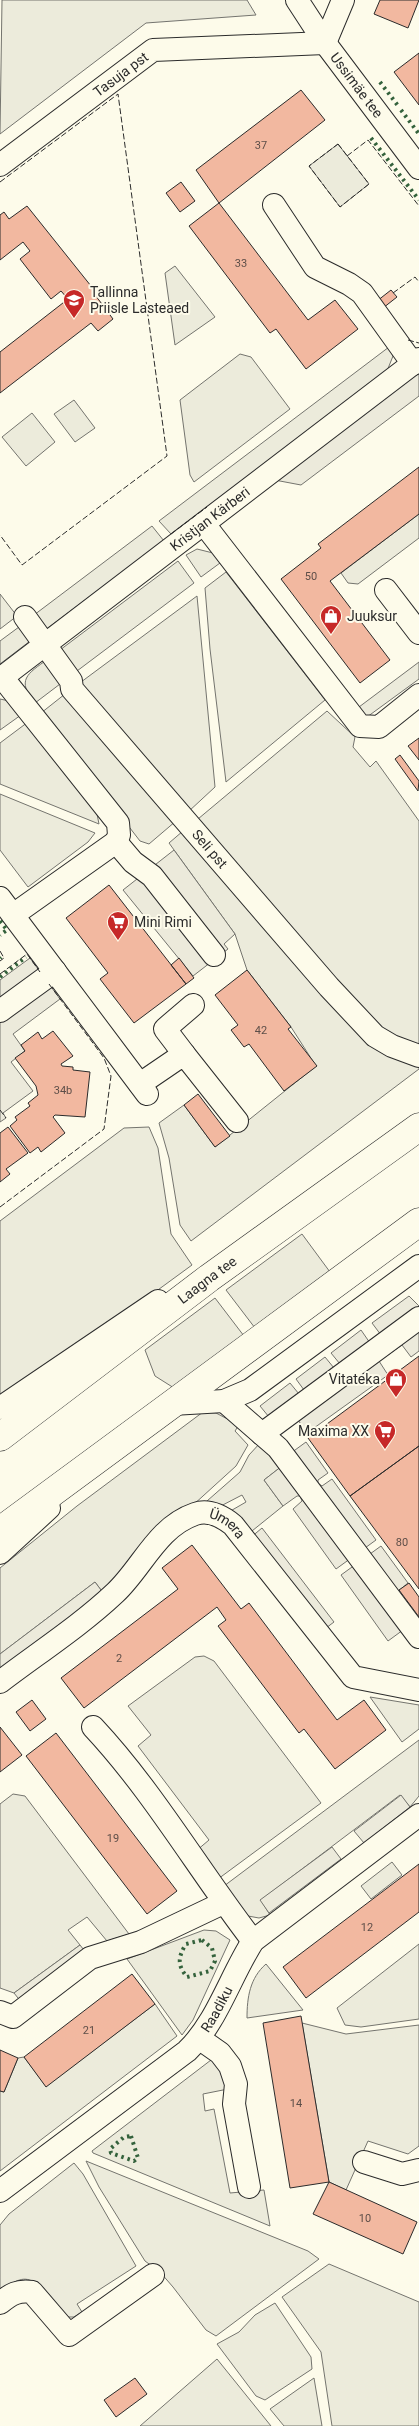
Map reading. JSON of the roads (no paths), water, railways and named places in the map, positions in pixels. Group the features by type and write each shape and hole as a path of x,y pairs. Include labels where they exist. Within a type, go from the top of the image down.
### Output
{"main road":[{"name":"Laagna tee","path":"0,1437 209,1278 419,1128"},
{"path":"0,1531 419,1222"}],"street":[{"name":"Ussimäe tee","path":"297,0 325,44 419,168"},
{"path":"325,44 343,0"},
{"name":"Tasuja pst","path":"0,164 153,50 325,44"},
{"path":"274,205 315,267 350,284 362,293 416,361"},
{"name":"Kristjan Kärberi","path":"1,678 416,361"},
{"path":"204,524 360,726 379,727 419,695"},
{"path":"386,590 419,633"},
{"name":"Seli pst","path":"25,617 71,681 72,690 330,987 375,1036 392,1046 419,1056"},
{"path":"1,678 118,823 119,835 116,842 7,907 144,1089 184,1054"},
{"path":"116,842 134,862 152,876 214,955"},
{"path":"0,1011 55,971"},
{"path":"193,1005 165,1029 237,1121"},
{"path":"172,1404 224,1401 250,1390 419,1266"},
{"path":"0,1408 167,1295 209,1278"},
{"path":"262,1434 419,1318"},
{"path":"224,1401 278,1448 419,1637"},
{"path":"0,1553 110,1450"},
{"name":"Ümera","path":"0,1682 100,1606 131,1575 162,1536 180,1522 197,1513 220,1514 233,1524 353,1677 419,1690"},
{"path":"93,1727 120,1756 252,1941"},
{"name":"Raadiku","path":"0,2191 188,2052 200,2039 237,1966 252,1941 419,1814"},
{"path":"0,2012 13,2017 90,1958 141,1942 223,1902"},
{"path":"200,2039 220,2053 230,2066 236,2084 234,2104 249,2187"},
{"path":"364,2162 402,2174 419,2170"},
{"path":"0,2303 14,2293 23,2290 32,2292 68,2335 154,2275"}],"place":[{"name":"Tallinna Priisle Lasteaed","path":"74,319"},
{"name":"Juuksur","path":"331,635"},
{"name":"Mini Rimi","path":"118,941"},
{"name":"Vitateka","path":"396,1398"},
{"name":"Maxima XX","path":"385,1450"}]}
